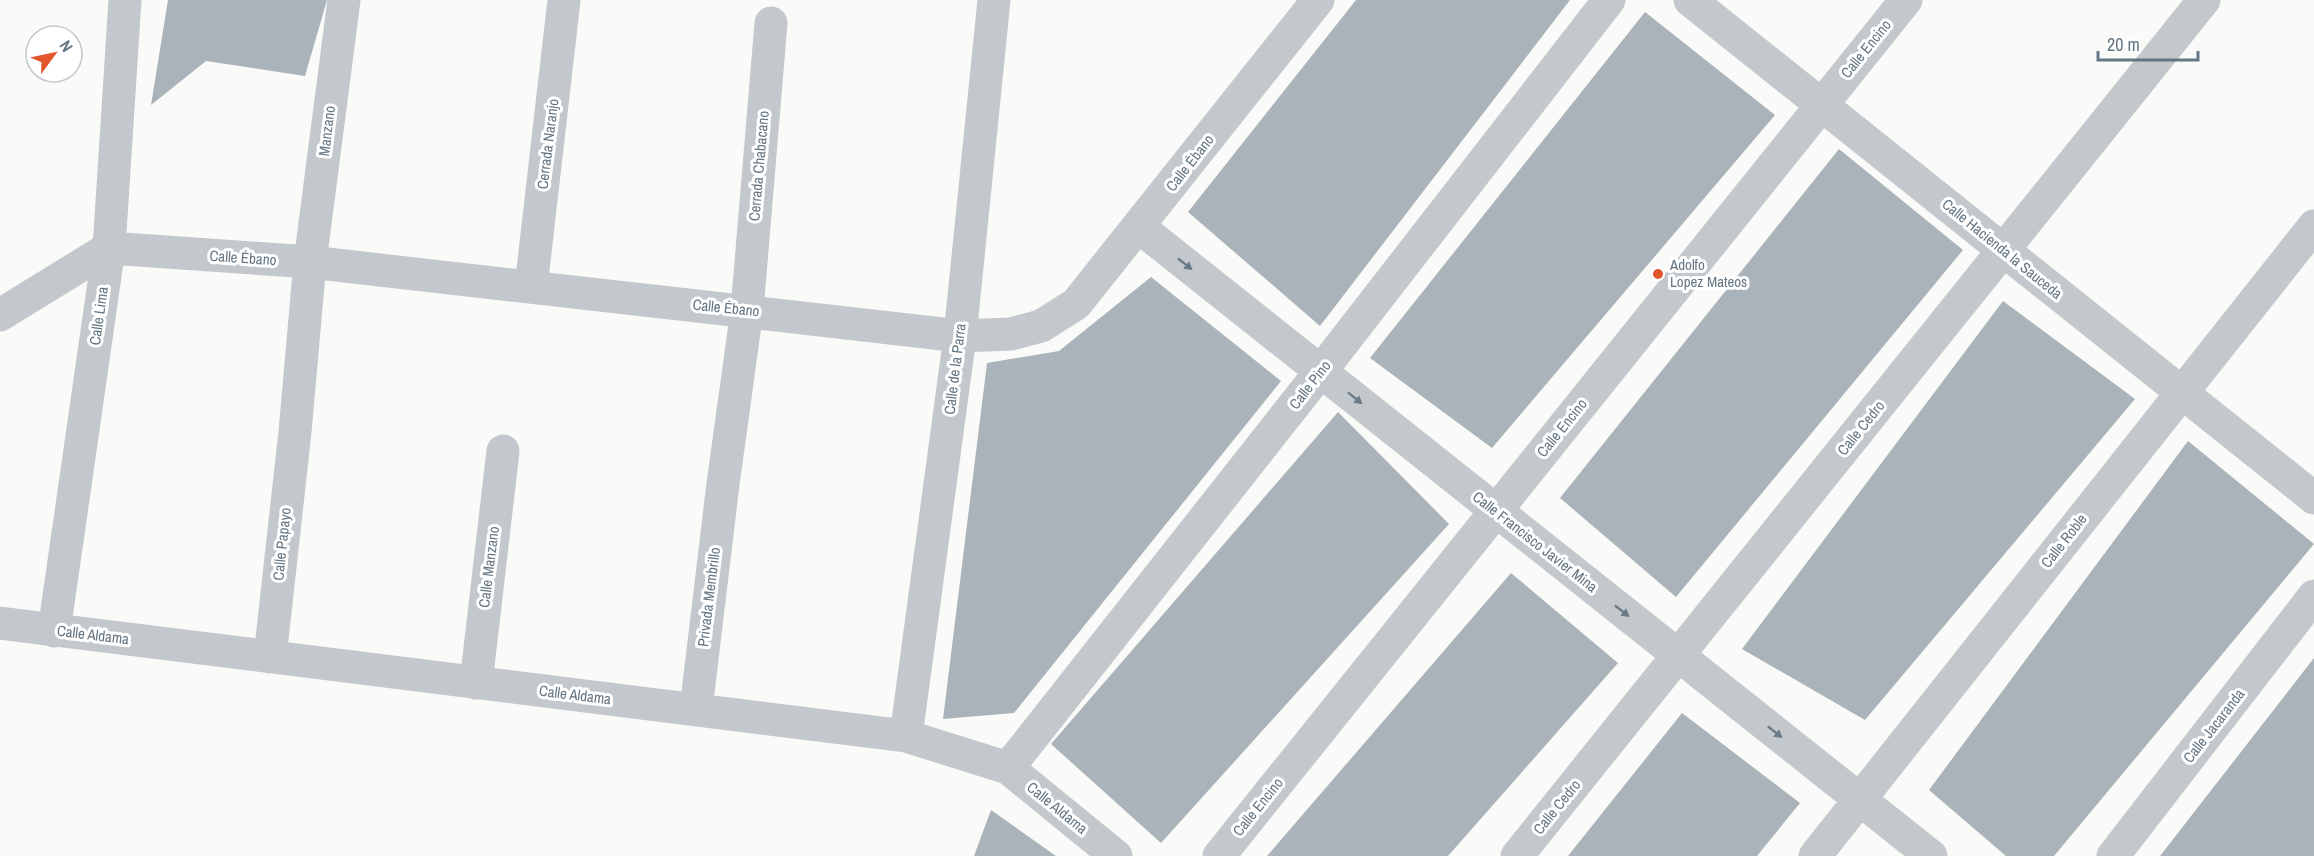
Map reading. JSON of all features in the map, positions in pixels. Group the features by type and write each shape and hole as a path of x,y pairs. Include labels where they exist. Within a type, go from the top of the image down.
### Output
{"street":[{"name":"Calle Lima","path":"54,631 109,248 124,0"},
{"name":"Manzano","path":"295,432 310,262 344,0"},
{"name":"Cerrada Naranjo","path":"531,287 564,0"},
{"name":"Calle de la Parra","path":"906,736 960,336 994,0"},
{"name":"Calle Ébano","path":"109,248 310,262 960,336 1011,334 1041,326 1076,304 1318,0"},
{"name":"Calle Pino","path":"1008,768 1321,371 1609,0"},
{"name":"Calle Hacienda la Sauceda","path":"1690,0 2314,498"},
{"name":"Calle Encino","path":"1219,856 1906,0"},
{"name":"Calle Cedro","path":"1517,856 2205,0"},
{"name":"Cerrada Chabacano","path":"723,484 747,310 771,22"},
{"name":"Calle Roble","path":"1815,856 2314,226"},
{"name":"Calle Francisco Javier Mina","path":"1139,227 1931,856"},
{"path":"0,315 109,248"},
{"name":"Calle Papayo","path":"270,657 295,432"},
{"name":"Calle Manzano","path":"476,683 503,451"},
{"name":"Privada Membrillo","path":"696,709 723,484"},
{"name":"Calle Jacaranda","path":"2113,856 2314,596"},
{"name":"Calle Aldama","path":"0,623 906,736 1008,768 1116,856"}],"building":[{"path":"168,0 327,0 305,76 206,61 151,105"},
{"path":"1356,0 1570,0 1320,326 1188,212"},
{"path":"1645,12 1775,115 1492,448 1370,358"},
{"path":"1839,149 1963,250 1676,597 1560,498"},
{"path":"1151,277 1281,381 1014,713 943,719 987,363 1059,351"},
{"path":"2003,301 2135,399 1865,720 1742,649"},
{"path":"1338,412 1449,524 1161,843 1051,744"},
{"path":"2188,441 2314,544 2054,856 2006,856 1929,790"},
{"path":"1511,573 1618,663 1448,856 1267,856"},
{"path":"2314,658 2314,856 2160,856"},
{"path":"1682,713 1800,803 1757,856 1568,856"},
{"path":"991,810 1056,856 974,856"}],"place":[{"name":"Adolfo Lopez Mateos","path":"1658,274"}]}
